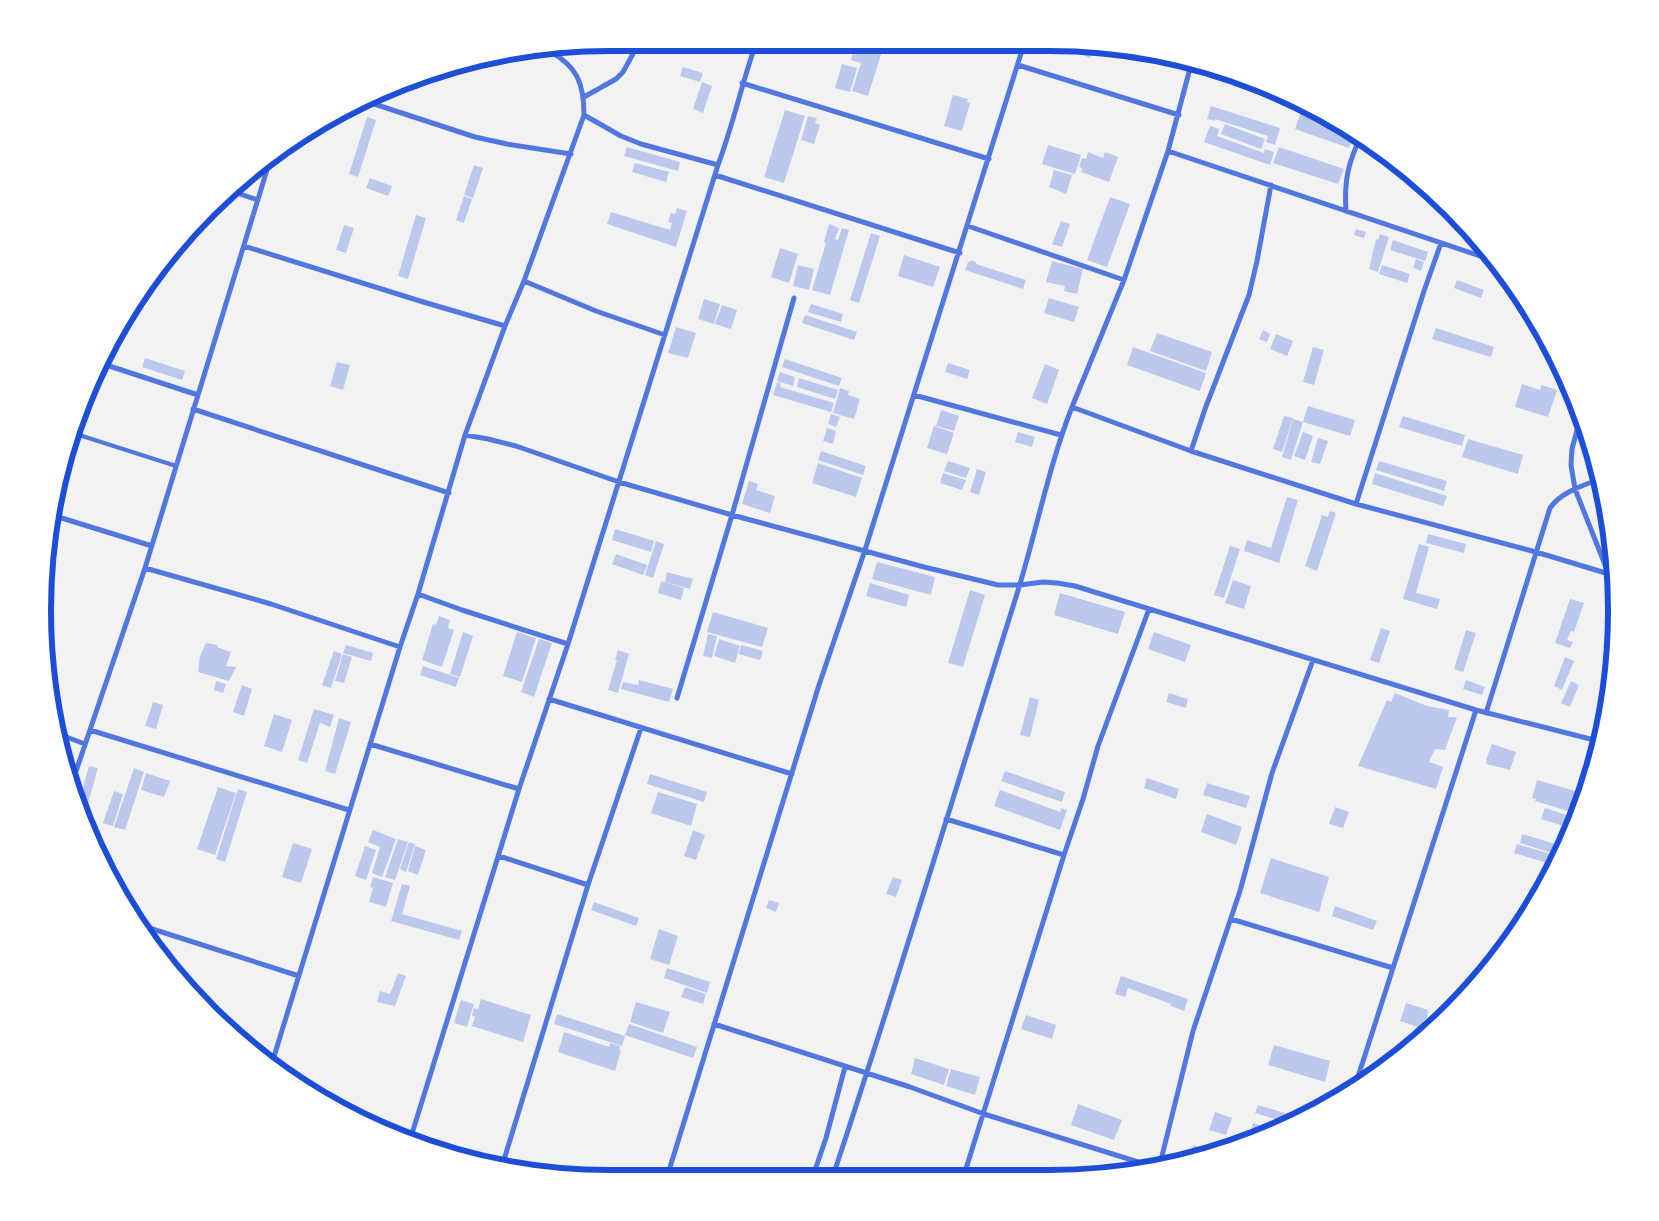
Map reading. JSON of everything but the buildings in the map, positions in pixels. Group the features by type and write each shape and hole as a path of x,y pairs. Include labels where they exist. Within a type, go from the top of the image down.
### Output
{"street":[{"path":"584,97 616,79 623,72 635,51"},
{"path":"412,1133 519,789 568,644 664,335 731,130 742,83 753,51"},
{"path":"669,1170 819,685 865,550 1022,51"},
{"path":"274,1057 449,493 465,435 505,326 524,281 584,115 584,97 580,80 562,58 555,54"},
{"path":"1018,65 1179,115"},
{"path":"835,1170 867,1074 1020,585 1061,435 1124,280 1168,151 1190,69"},
{"path":"742,83 989,159"},
{"path":"374,104 475,137 571,154"},
{"path":"584,115 621,136 641,144 718,165"},
{"path":"1346,211 1345,182 1358,145"},
{"path":"1168,151 1480,256"},
{"path":"76,772 152,546 267,169"},
{"path":"715,175 960,253"},
{"path":"1191,450 1249,295 1271,185"},
{"path":"238,193 258,200"},
{"path":"968,226 1124,280"},
{"path":"1356,504 1441,242"},
{"path":"244,246 505,326"},
{"path":"524,281 596,311 664,335"},
{"path":"677,698 794,298"},
{"path":"108,365 198,395"},
{"path":"914,395 1061,435"},
{"path":"1072,406 1191,450 1356,504 1536,552 1607,573"},
{"path":"194,409 449,493"},
{"path":"1577,429 1572,450 1571,465 1575,489 1606,567"},
{"path":"465,435 516,446 619,482 924,567 998,585 1043,582 1075,586 1486,713 1593,740"},
{"path":"1486,713 1550,508 1559,498 1593,482"},
{"path":"59,517 152,546"},
{"path":"145,568 271,604 400,647"},
{"path":"418,594 568,644"},
{"path":"966,1170 1098,746 1149,609"},
{"path":"1161,1158 1193,1031 1231,919 1272,773 1313,660"},
{"path":"549,699 792,774"},
{"path":"1358,1075 1476,710"},
{"path":"505,1160 588,885 641,728"},
{"path":"90,730 350,810"},
{"path":"66,736 85,744"},
{"path":"370,744 519,789"},
{"path":"946,819 1064,855"},
{"path":"498,856 588,885"},
{"path":"1231,919 1393,968"},
{"path":"151,929 299,976"},
{"path":"714,1024 910,1087 984,1114 1138,1162"},
{"path":"815,1170 826,1138 845,1067"}],"lane":[{"path":"80,435 176,466"}]}
